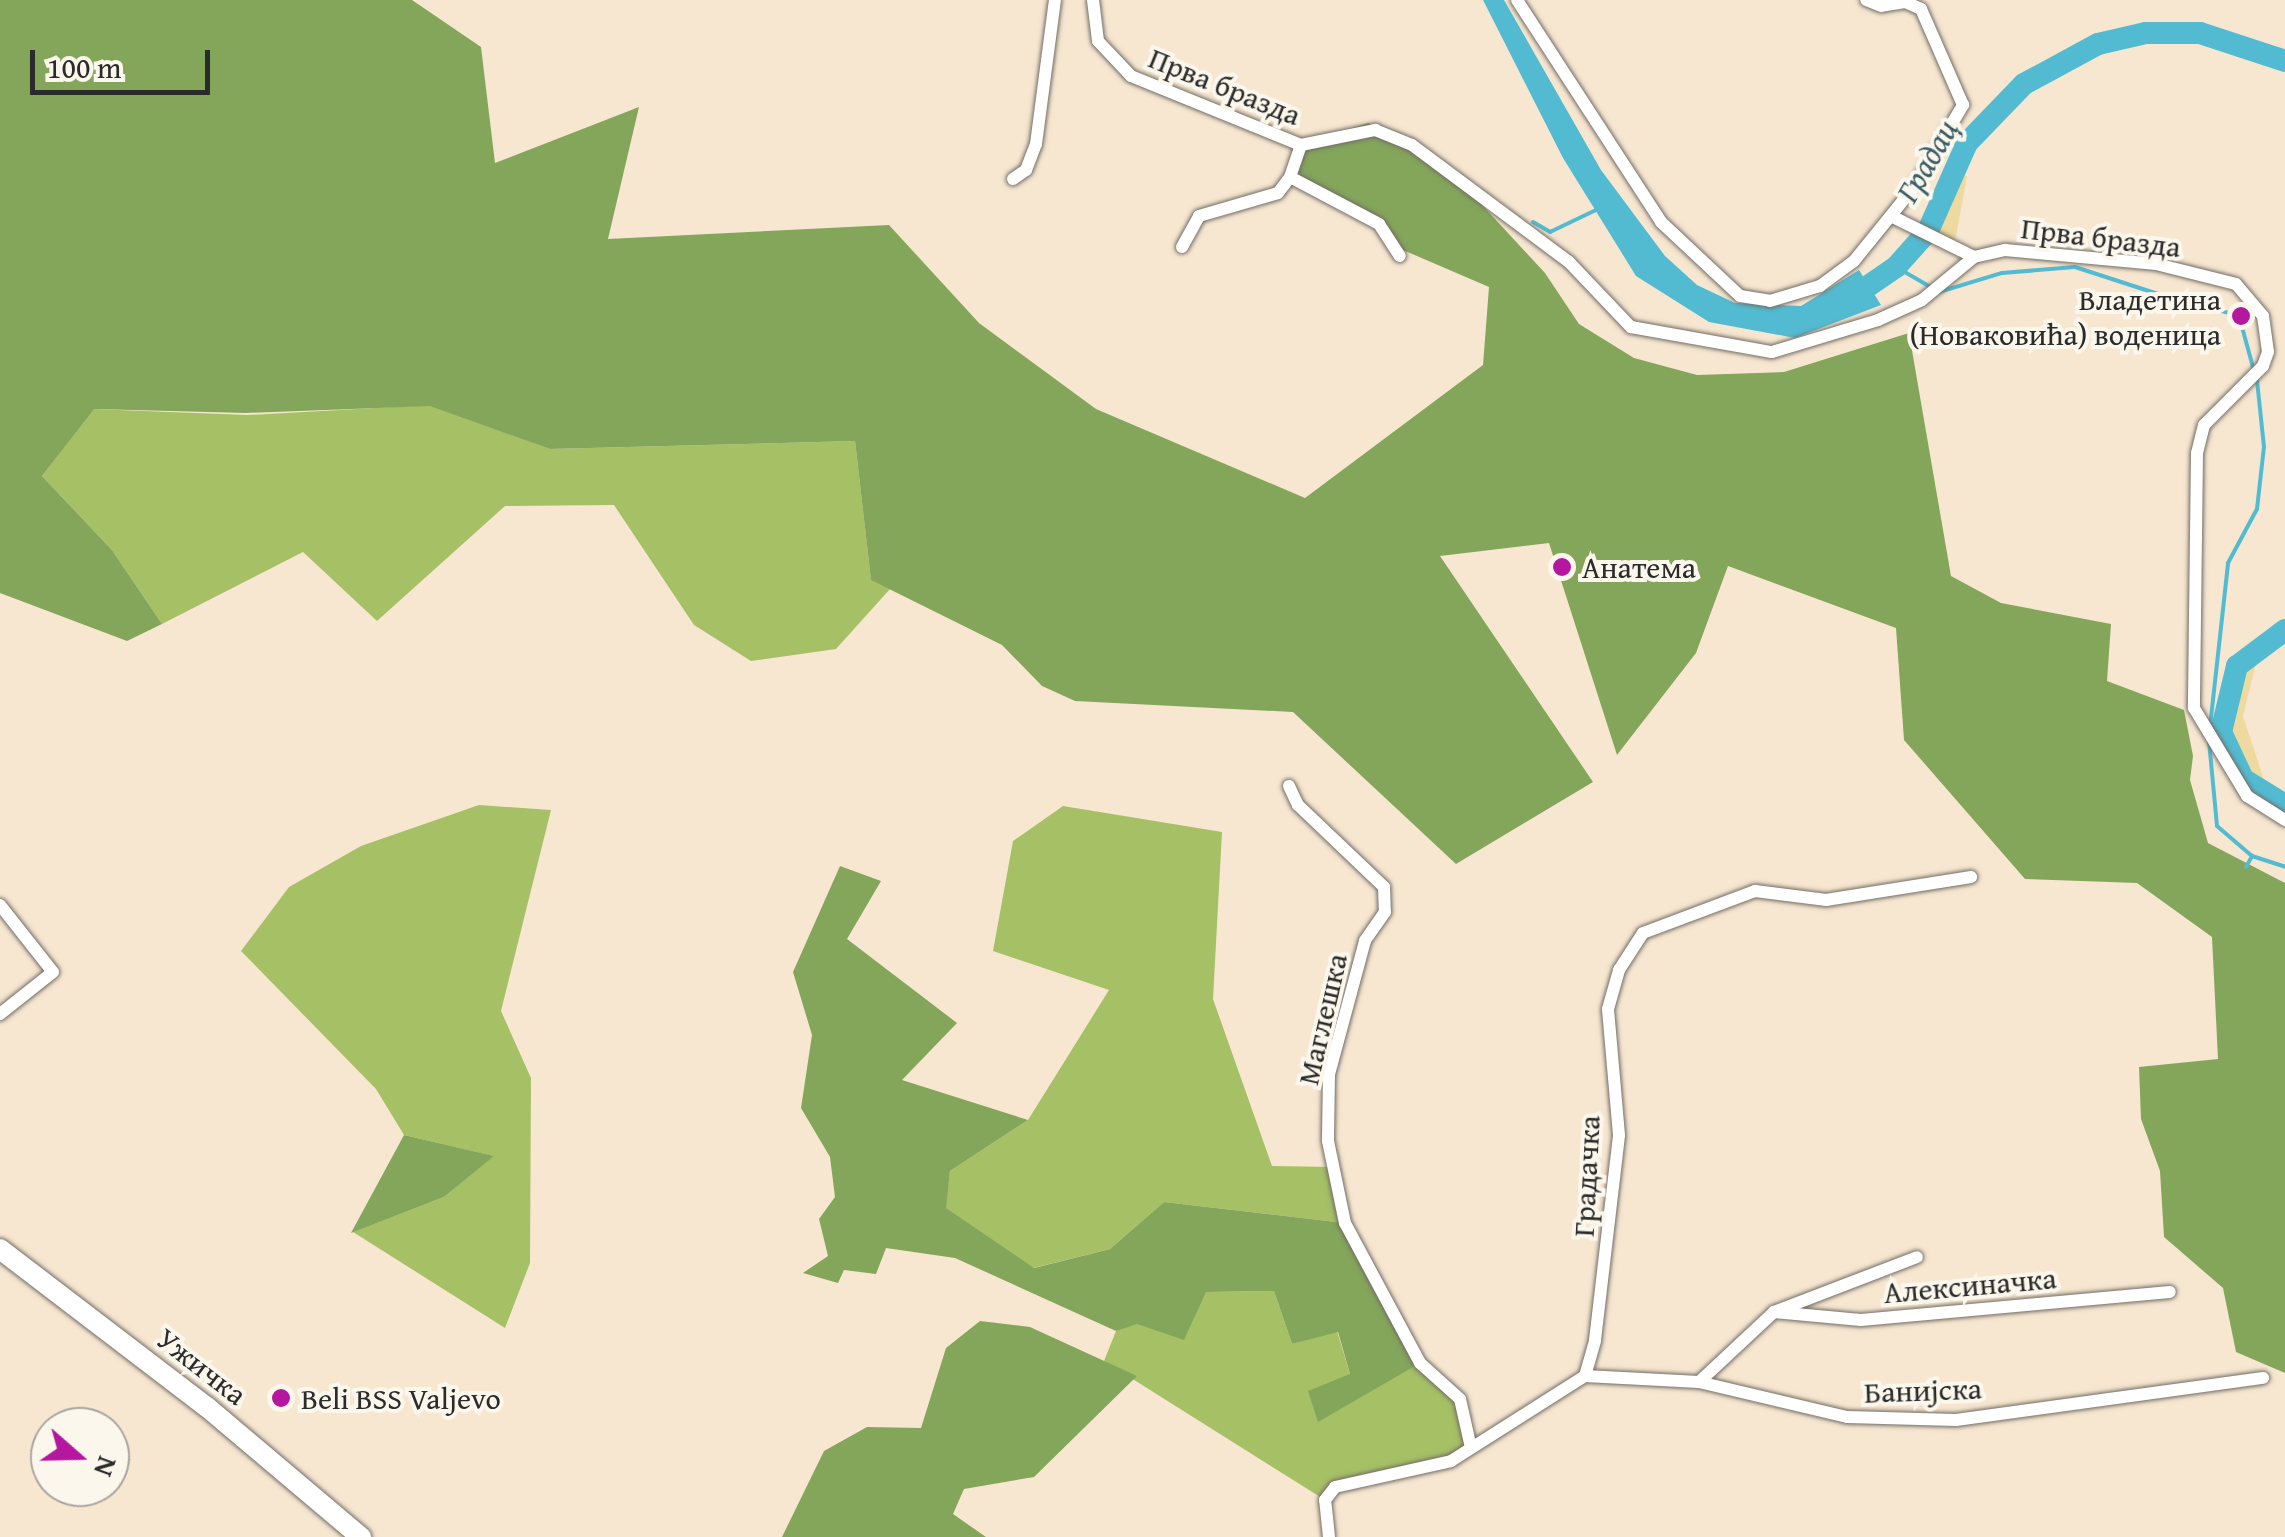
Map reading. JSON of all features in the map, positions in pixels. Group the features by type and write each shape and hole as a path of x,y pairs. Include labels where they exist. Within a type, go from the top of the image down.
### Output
{"main road":[{"name":"Ужичка","path":"0,1250 207,1407 361,1537"}],"street":[{"path":"1013,179 1026,170 1036,144 1055,0"},
{"name":"Прва бразда","path":"1094,0 1098,41 1131,76 1301,145 1375,130 1412,145 1569,262 1631,327 1772,352 1922,300 1974,257 2036,250 2156,264 2236,284 2264,316 2263,366 2204,426 2197,452 2194,708 2220,760 2266,814 2285,820"},
{"path":"1517,0 1662,222 1740,296 1770,301 1820,286 1854,262 1897,219 1963,105 1921,10 1904,2 1880,6 1866,0"},
{"path":"1182,247 1199,216 1278,194 1290,177 1301,145"},
{"path":"1290,177 1379,224 1400,256"},
{"path":"1897,219 1974,257"},
{"name":"Маглешка","path":"1288,786 1298,805 1384,887 1385,912 1366,941 1330,1074 1328,1140 1344,1223 1420,1363 1460,1400 1472,1448"},
{"name":"Градачка","path":"1584,1376 1595,1340 1618,1135 1608,1009 1618,970 1643,933 1755,891 1826,900 1971,877"},
{"path":"0,905 54,972 0,1014"},
{"path":"1698,1382 1774,1312 1917,1256"},
{"name":"Алексиначка","path":"1774,1312 1861,1320 2170,1292"},
{"path":"1329,1537 1325,1500 1347,1480 1452,1460 1584,1376"},
{"name":"Банијска","path":"1584,1376 1698,1382 1847,1418 1956,1420 2263,1378"}],"green space":[{"path":"0,0 412,0 481,47 495,163 639,107 608,239 889,225 979,323 1096,409 1305,498 1483,365 1489,287 1396,247 1379,224 1290,177 1301,145 1368,123 1458,179 1545,273 1579,324 1634,358 1697,375 1784,372 1909,333 1951,576 2001,603 2111,624 2107,681 2184,710 2193,756 2190,780 2208,843 2285,883 2285,1373 2236,1352 2223,1288 2164,1237 2160,1171 2141,1119 2139,1067 2218,1059 2212,937 2137,883 2025,879 1904,740 1896,628 1728,566 1696,653 1617,755 1549,543 1440,556 1593,782 1456,864 1293,712 1075,701 1042,686 1002,645 871,580 855,441 550,449 430,406 246,413 94,409 42,476 112,550 162,624 127,641 0,593"},
{"path":"430,405 550,449 855,441 871,579 890,589 836,649 751,661 694,625 614,505 505,506 377,621 303,552 162,624 112,550 42,476 93,409 248,415"},
{"path":"479,805 551,810 501,1011 531,1078 530,1263 505,1328 353,1232 444,1197 493,1156 404,1135 376,1089 241,951 289,887 361,846"},
{"path":"1063,806 1222,832 1213,999 1272,1166 1333,1167 1345,1223 1164,1202 1110,1249 1033,1268 945,1208 950,1171 1028,1120 1109,990 993,951 1013,841"},
{"path":"840,866 881,881 847,939 957,1023 902,1080 1028,1120 950,1171 946,1208 1034,1268 1110,1249 1164,1202 1345,1223 1420,1363 1318,1422 1308,1391 1350,1374 1338,1332 1292,1344 1274,1291 1206,1292 1184,1340 1137,1324 1116,1331 955,1258 886,1248 876,1274 844,1270 838,1283 803,1273 828,1256 819,1219 835,1197 830,1157 801,1108 812,1035 793,972"},
{"path":"404,1135 494,1156 444,1197 351,1233"},
{"path":"1274,1291 1292,1344 1337,1331 1350,1374 1420,1363 1460,1399 1471,1448 1451,1461 1347,1480 1325,1500 1104,1361 1116,1331 1206,1292"},
{"path":"980,1321 1030,1327 1137,1376 1034,1477 964,1489 953,1514 986,1537 782,1537 824,1451 867,1427 921,1428 946,1348"}],"sand":[{"path":"1955,174 1967,176 1954,247 1928,231"},
{"path":"2261,643 2243,716 2271,801 2243,779 2221,732 2237,666"}],"water":[{"path":"1483,0 1504,0 1601,170 1665,256 1697,285 1735,303 1801,306 1859,270 1881,305 1795,338 1709,322 1636,276 1563,158"}],"waterway":[{"name":"Градац","path":"1845,302 1896,267 1928,231 1967,143 2024,84 2098,44 2146,33 2200,33 2285,61"},
{"path":"1533,222 1550,232 1600,208"},
{"path":"1896,267 1930,287"},
{"path":"1939,292 2002,273 2075,267 2183,302"},
{"path":"2208,307 2239,316 2254,371"},
{"path":"2210,727 2228,563 2257,509 2264,447 2257,380"},
{"name":"Градац","path":"2285,630 2237,666 2221,732 2243,779 2285,805"},
{"path":"2209,741 2217,826 2252,856 2285,867"},
{"path":"2246,867 2252,856"}],"place":[{"name":"Владетина (Новаковића) воденица","path":"2241,316"},
{"name":"Анатема","path":"1562,567"},
{"name":"Beli BSS Valjevo","path":"281,1398"}]}
